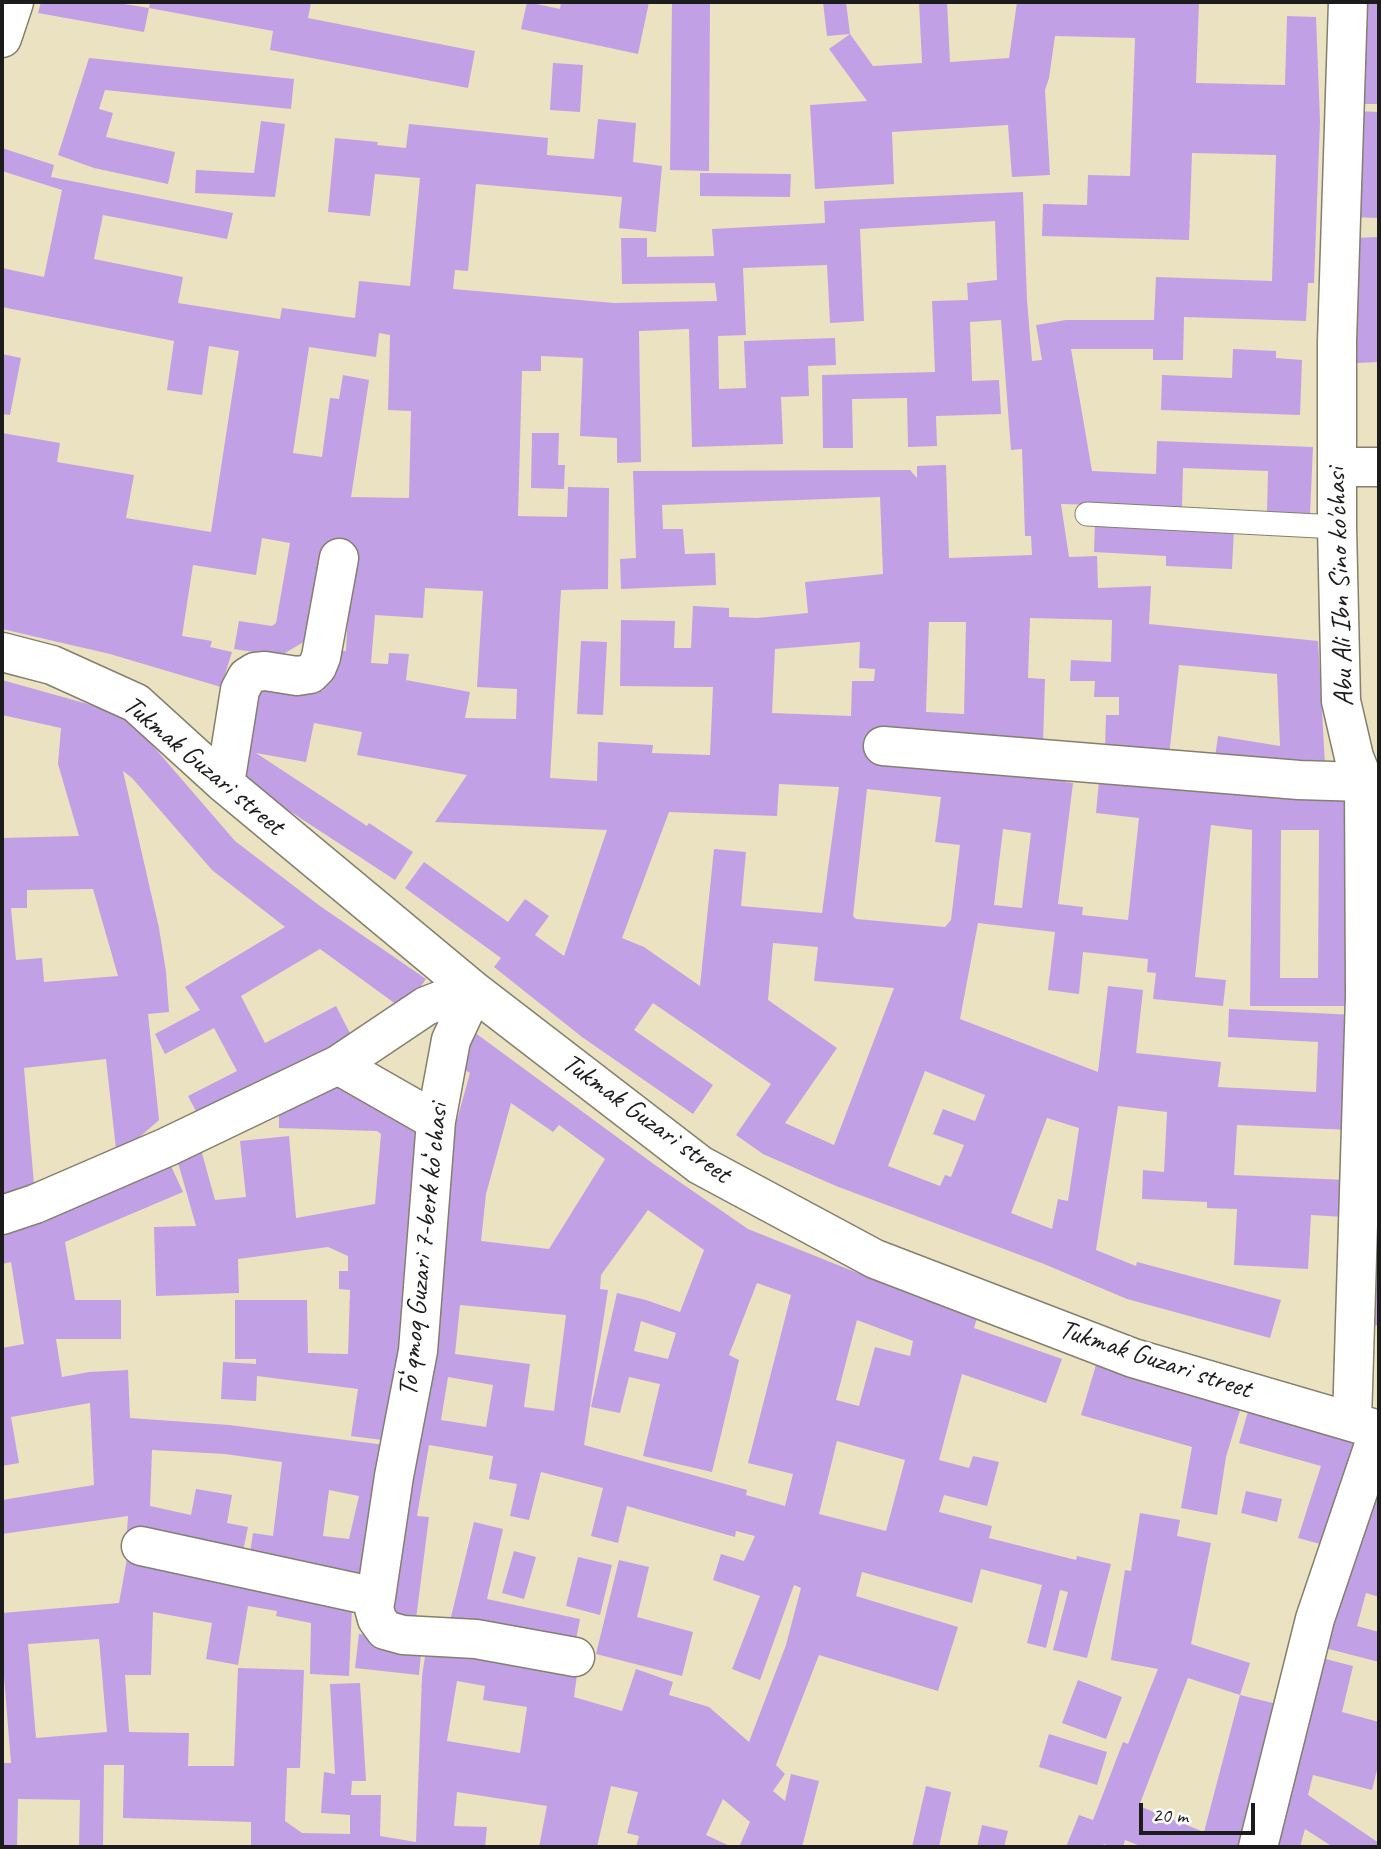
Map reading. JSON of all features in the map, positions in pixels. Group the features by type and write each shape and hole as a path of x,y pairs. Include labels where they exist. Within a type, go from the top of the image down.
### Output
{"street":[{"path":"2,38 14,2"},
{"name":"Abu Ali Ibn Sino ko'chasi","path":"1258,1847 1315,1619 1370,1427 1364,782 1354,757 1341,701 1337,527 1337,341 1348,2"},
{"path":"1337,467 1379,467"},
{"path":"225,784 240,690 247,677 255,672 265,671 297,676 310,674 317,667 339,558"},
{"name":"Tukmak Guzari street","path":"2,652 52,665 136,703 225,784 474,991 700,1165 875,1259 1133,1358 1370,1427"},
{"path":"883,746 1299,780 1364,782"},
{"path":"2,1215 35,1204 167,1147 338,1065 426,1006 457,994 474,991"},
{"name":"Toʻqmoq Guzari 7-berk koʻchasi","path":"376,1597 394,1476 418,1351 436,1121 451,1040 474,991"},
{"path":"338,1065 436,1121"},
{"path":"141,1546 376,1597 374,1608 377,1619 385,1630 403,1635 476,1639 575,1657"}],"lane":[{"path":"1087,514 1337,527"}],"building":[{"path":"41,2 112,2 149,8 144,32 38,13"},
{"path":"150,2 311,3 308,18 475,51 468,88 270,50 273,31 149,8"},
{"path":"527,2 560,9 561,2 649,2 638,54 521,29"},
{"path":"672,2 710,2 709,171 670,170"},
{"path":"823,2 846,2 850,34 827,36"},
{"path":"919,2 947,2 950,62 1009,58 1017,2 1199,2 1196,83 1285,85 1287,16 1316,17 1320,121 1314,283 1308,283 1306,321 1184,317 1183,360 1153,360 1153,349 1071,349 1092,471 1156,474 1157,441 1313,447 1310,514 1267,512 1268,471 1183,468 1182,507 1061,504 1069,557 1097,556 1098,588 1151,586 1149,624 1318,641 1325,764 1215,757 1218,736 1280,746 1277,674 1179,665 1169,756 1105,752 1106,715 1119,715 1119,697 1094,697 1095,681 1070,681 1071,660 1111,662 1112,620 1030,618 1028,678 1045,679 1043,744 1065,773 1065,782 1073,783 1058,904 1083,907 1082,915 1128,920 1139,818 1096,813 1100,770 1351,787 1351,1006 1250,1006 1252,830 1211,825 1195,977 1226,980 1223,1006 1153,999 1156,973 1147,972 1148,959 1083,952 1079,994 1048,990 1055,932 978,923 960,1019 1098,1072 1108,986 1143,990 1136,1053 1221,1062 1218,1087 1316,1092 1318,1042 1228,1037 1229,1009 1356,1015 1350,1130 1237,1125 1234,1175 1346,1180 1344,1217 1311,1215 1308,1269 1234,1265 1237,1209 1207,1208 1207,1202 1142,1199 1143,1170 1164,1172 1167,1112 1118,1106 1096,1250 1136,1266 1137,1262 1281,1300 1270,1338 1127,1299 1044,1264 836,1186 763,1154 736,1135 771,1084 653,1003 634,1030 713,1085 693,1114 582,1037 494,967 501,958 405,888 424,862 508,922 525,899 549,916 535,935 564,956 607,830 435,822 467,775 357,755 362,732 314,723 306,762 256,753 367,826 369,823 413,852 395,880 239,778 250,678 323,691 326,649 346,651 351,554 307,640 280,656 234,649 239,621 272,626 276,623 290,543 262,538 256,575 193,565 182,636 212,641 210,647 232,652 221,687 110,654 2,629 2,433 60,443 57,462 134,475 126,518 211,532 239,351 209,346 202,395 167,390 174,341 2,307 2,268 44,277 62,190 2,171 2,148 54,165 51,177 233,213 227,239 103,215 94,259 183,277 178,303 280,319 282,308 355,318 359,281 410,286 420,178 375,174 370,216 328,212 335,138 406,148 409,124 548,138 547,155 594,159 598,119 636,123 633,162 662,166 656,232 619,228 622,197 476,184 468,271 455,270 453,289 614,303 717,301 715,283 622,284 621,238 647,238 647,257 714,256 712,229 825,223 824,201 1023,192 1032,361 1042,360 1036,325 1066,320 1154,320 1156,277 1272,281 1276,155 1192,153 1189,240 1042,236 1043,204 1087,205 1088,175 1130,176 1135,38 1055,36 1045,90 1050,175 1012,177 1008,125 892,132 894,184 815,189 810,105 867,101 829,49 850,34 873,66 922,63","holes":["995,221 997,280 967,283 968,300 932,301 935,372 822,375 823,448 853,448 852,399 907,398 908,447 937,446 936,416 1001,414 999,380 972,381 970,322 1001,320 1011,450 1022,449 1025,536 1031,536 1032,555 949,558 946,465 917,466 917,478 910,470 633,471 636,558 620,559 621,589 716,585 715,553 685,554 683,529 663,529 662,505 880,497 883,574 805,582 808,613 757,618 729,617 729,608 693,606 691,648 674,648 675,621 621,620 620,686 713,687 710,755 652,753 653,745 598,742 597,781 550,778 561,590 608,589 609,488 568,487 567,517 518,516 522,371 541,371 541,356 583,358 580,436 617,438 617,463 641,462 639,331 689,329 692,447 783,444 781,397 809,396 808,366 836,365 835,338 744,341 746,388 719,389 718,336 746,335 743,268 827,265 830,323 864,321 860,229","379,333 390,335 388,410 411,411 409,498 351,497 369,380 343,375 339,399 330,398 322,457 293,453 309,347 376,357","425,588 483,591 477,687 517,689 516,719 465,718 470,692 406,680 409,654 389,653 388,664 371,663 375,615 423,618","929,622 966,622 964,714 926,712","860,642 859,668 875,669 874,681 852,681 851,716 772,713 775,649","779,784 839,787 822,913 741,906 746,852 714,849 700,986 644,947 622,938 669,812 777,816","867,789 941,797 935,842 960,845 951,920 945,927 856,919 853,916","1003,829 1031,833 1022,908 994,905","1281,830 1319,830 1318,978 1280,978","773,943 818,947 814,981 894,988 834,1145 785,1123 837,1048 768,1000","925,1071 985,1095 975,1121 943,1109 933,1134 964,1145 951,1177 945,1175 940,1186 888,1166","1047,1118 1079,1128 1068,1201 1058,1199 1052,1229 1011,1213"]},
{"path":"1361,2 1379,2 1379,104 1360,104"},
{"path":"89,58 294,79 291,109 105,90 99,109 113,113 106,137 175,152 168,184 94,168 58,155"},
{"path":"553,63 583,65 580,112 550,110"},
{"path":"1356,111 1379,112 1379,218 1352,217"},
{"path":"261,121 285,124 275,197 195,193 196,170 254,173"},
{"path":"700,173 791,174 790,197 700,196"},
{"path":"1379,237 1379,362 1357,363 1353,238"},
{"path":"1233,349 1276,351 1276,358 1302,360 1300,415 1161,410 1162,375 1232,378"},
{"path":"2,354 21,358 10,415 2,414"},
{"path":"532,433 559,433 558,465 565,465 564,489 531,488"},
{"path":"1095,521 1234,528 1232,569 1166,566 1166,556 1094,552"},
{"path":"581,641 607,642 603,715 577,714"},
{"path":"2,680 95,706 134,724 235,841 320,906 426,979 404,1010 320,949 241,996 265,1043 336,1006 353,1039 200,1119 188,1096 237,1071 214,1028 165,1054 155,1034 200,1010 185,987 285,927 212,870 123,771 159,928 166,972 169,1012 148,1014 159,1120 134,1142 116,1149 106,1059 24,1068 34,1184 2,1194 2,838 79,836 58,764 61,728 2,715","holes":["93,889 118,976 44,982 42,958 16,960 11,908 27,908 27,890"]},
{"path":"474,1032 655,1165 748,1229 925,1300 978,1315 974,1328 1062,1359 1046,1403 962,1374 939,1460 969,1468 973,1456 999,1462 987,1506 944,1495 939,1512 992,1526 989,1538 1076,1560 1077,1556 1111,1564 1087,1658 1053,1650 1068,1592 1060,1590 1046,1648 1027,1643 1042,1585 981,1569 972,1603 862,1572 856,1596 958,1627 938,1691 819,1655 776,1765 785,1774 773,1791 785,1801 791,1774 819,1781 802,1847 739,1847 750,1822 723,1799 706,1835 732,1847 636,1847 639,1836 627,1833 638,1792 611,1786 597,1847 539,1847 547,1806 457,1792 454,1826 487,1827 485,1847 251,1847 251,1822 123,1818 124,1765 104,1765 103,1847 79,1847 80,1800 18,1799 17,1847 2,1847 2,1763 11,1763 2,1652 2,1613 119,1603 128,1553 352,1606 349,1676 310,1674 311,1623 276,1616 277,1611 248,1606 238,1665 206,1659 212,1623 153,1612 151,1675 125,1675 129,1732 189,1733 188,1766 234,1766 238,1668 304,1670 300,1768 287,1768 285,1821 302,1833 350,1834 350,1815 321,1813 324,1772 335,1774 330,1684 360,1683 366,1781 352,1781 351,1795 381,1795 380,1836 416,1842 422,1676 428,1637 579,1660 574,1697 622,1711 636,1669 673,1682 669,1695 709,1707 749,1742 786,1645 801,1588 794,1585 760,1680 732,1669 760,1596 713,1580 721,1554 744,1561 755,1536 736,1531 735,1537 627,1506 618,1543 591,1536 603,1488 541,1472 529,1520 510,1516 517,1484 489,1479 493,1456 429,1445 417,1516 429,1517 416,1619 379,1615 440,1181 470,1073 453,1062","holes":["511,1103 553,1132 559,1125 605,1159 549,1249 481,1241 486,1194","648,1210 704,1250 680,1312 617,1293 591,1407 620,1413 629,1377 660,1384 643,1456 712,1472 739,1360 729,1355 757,1283 791,1295 748,1463 793,1474 785,1506 746,1495 747,1490 584,1445 608,1290 600,1289 601,1275","460,1305 566,1315 554,1411 524,1407 530,1364 455,1354","857,1320 913,1341 910,1356 875,1347 859,1406 836,1400","641,1321 676,1333 668,1359 634,1351","448,1377 493,1385 486,1427 441,1420","837,1441 905,1460 886,1531 819,1514","99,1639 107,1732 36,1738 28,1644","457,1681 485,1686 483,1700 527,1707 520,1753 447,1741"]},
{"path":"333,1075 421,1125 390,1441 351,1436 358,1389 257,1376 256,1401 221,1399 223,1362 256,1364 256,1359 235,1359 235,1300 307,1300 308,1353 348,1354 350,1290 339,1289 339,1271 348,1271 348,1256 328,1247 238,1259 239,1293 156,1296 154,1227 196,1226 175,1152 200,1146 215,1200 246,1197 240,1141 289,1136 296,1218 375,1204 381,1134 377,1131 279,1128 279,1102"},
{"path":"166,1155 183,1192 65,1242 75,1300 121,1300 121,1339 56,1339 62,1377 89,1372 128,1370 130,1418 229,1425 393,1446 365,1576 288,1563 288,1558 250,1553 253,1533 273,1536 282,1462 225,1454 152,1450 150,1506 191,1515 196,1489 232,1495 227,1523 248,1527 243,1551 149,1531 127,1531 128,1516 2,1534 2,1500 94,1485 90,1403 11,1417 19,1463 2,1466 2,1348 24,1344 11,1262 2,1264 2,1222","holes":["329,1490 359,1496 349,1539 323,1536"]},
{"path":"1363,1252 1379,1252 1379,1325 1365,1326"},
{"path":"1096,1365 1241,1407 1226,1457 1217,1515 1181,1508 1192,1447 1081,1415"},
{"path":"1249,1408 1357,1439 1324,1545 1298,1538 1321,1466 1239,1443"},
{"path":"1379,1459 1379,1597 1366,1593 1357,1626 1379,1632 1379,1662 1325,1648"},
{"path":"1246,1491 1282,1499 1277,1522 1241,1513"},
{"path":"1140,1513 1180,1520 1177,1536 1211,1543 1191,1644 1250,1663 1240,1695 1281,1705 1244,1847 1143,1847 1125,1840 1123,1847 1104,1844 1102,1847 1066,1847 1079,1815 1093,1820 1123,1742 1128,1744 1158,1669 1111,1660 1125,1570 1131,1571","holes":["1188,1678 1240,1695 1204,1832 1139,1806"]},
{"path":"474,1522 503,1529 487,1599 580,1619 574,1649 450,1621"},
{"path":"514,1551 536,1557 524,1599 502,1593"},
{"path":"578,1557 612,1565 600,1615 566,1606"},
{"path":"619,1560 649,1567 637,1617 693,1632 682,1676 596,1654"},
{"path":"359,1634 422,1641 419,1675 355,1668"},
{"path":"1314,1656 1353,1666 1342,1712 1379,1722 1379,1762 1372,1790 1313,1775 1308,1795 1379,1843 1379,1847 1333,1847 1305,1829 1300,1847 1264,1847"},
{"path":"1078,1680 1122,1697 1106,1739 1062,1723"},
{"path":"1049,1734 1107,1752 1097,1785 1039,1767"},
{"path":"926,1786 951,1792 939,1847 912,1847"},
{"path":"982,1825 1008,1831 1004,1847 977,1847"}]}
